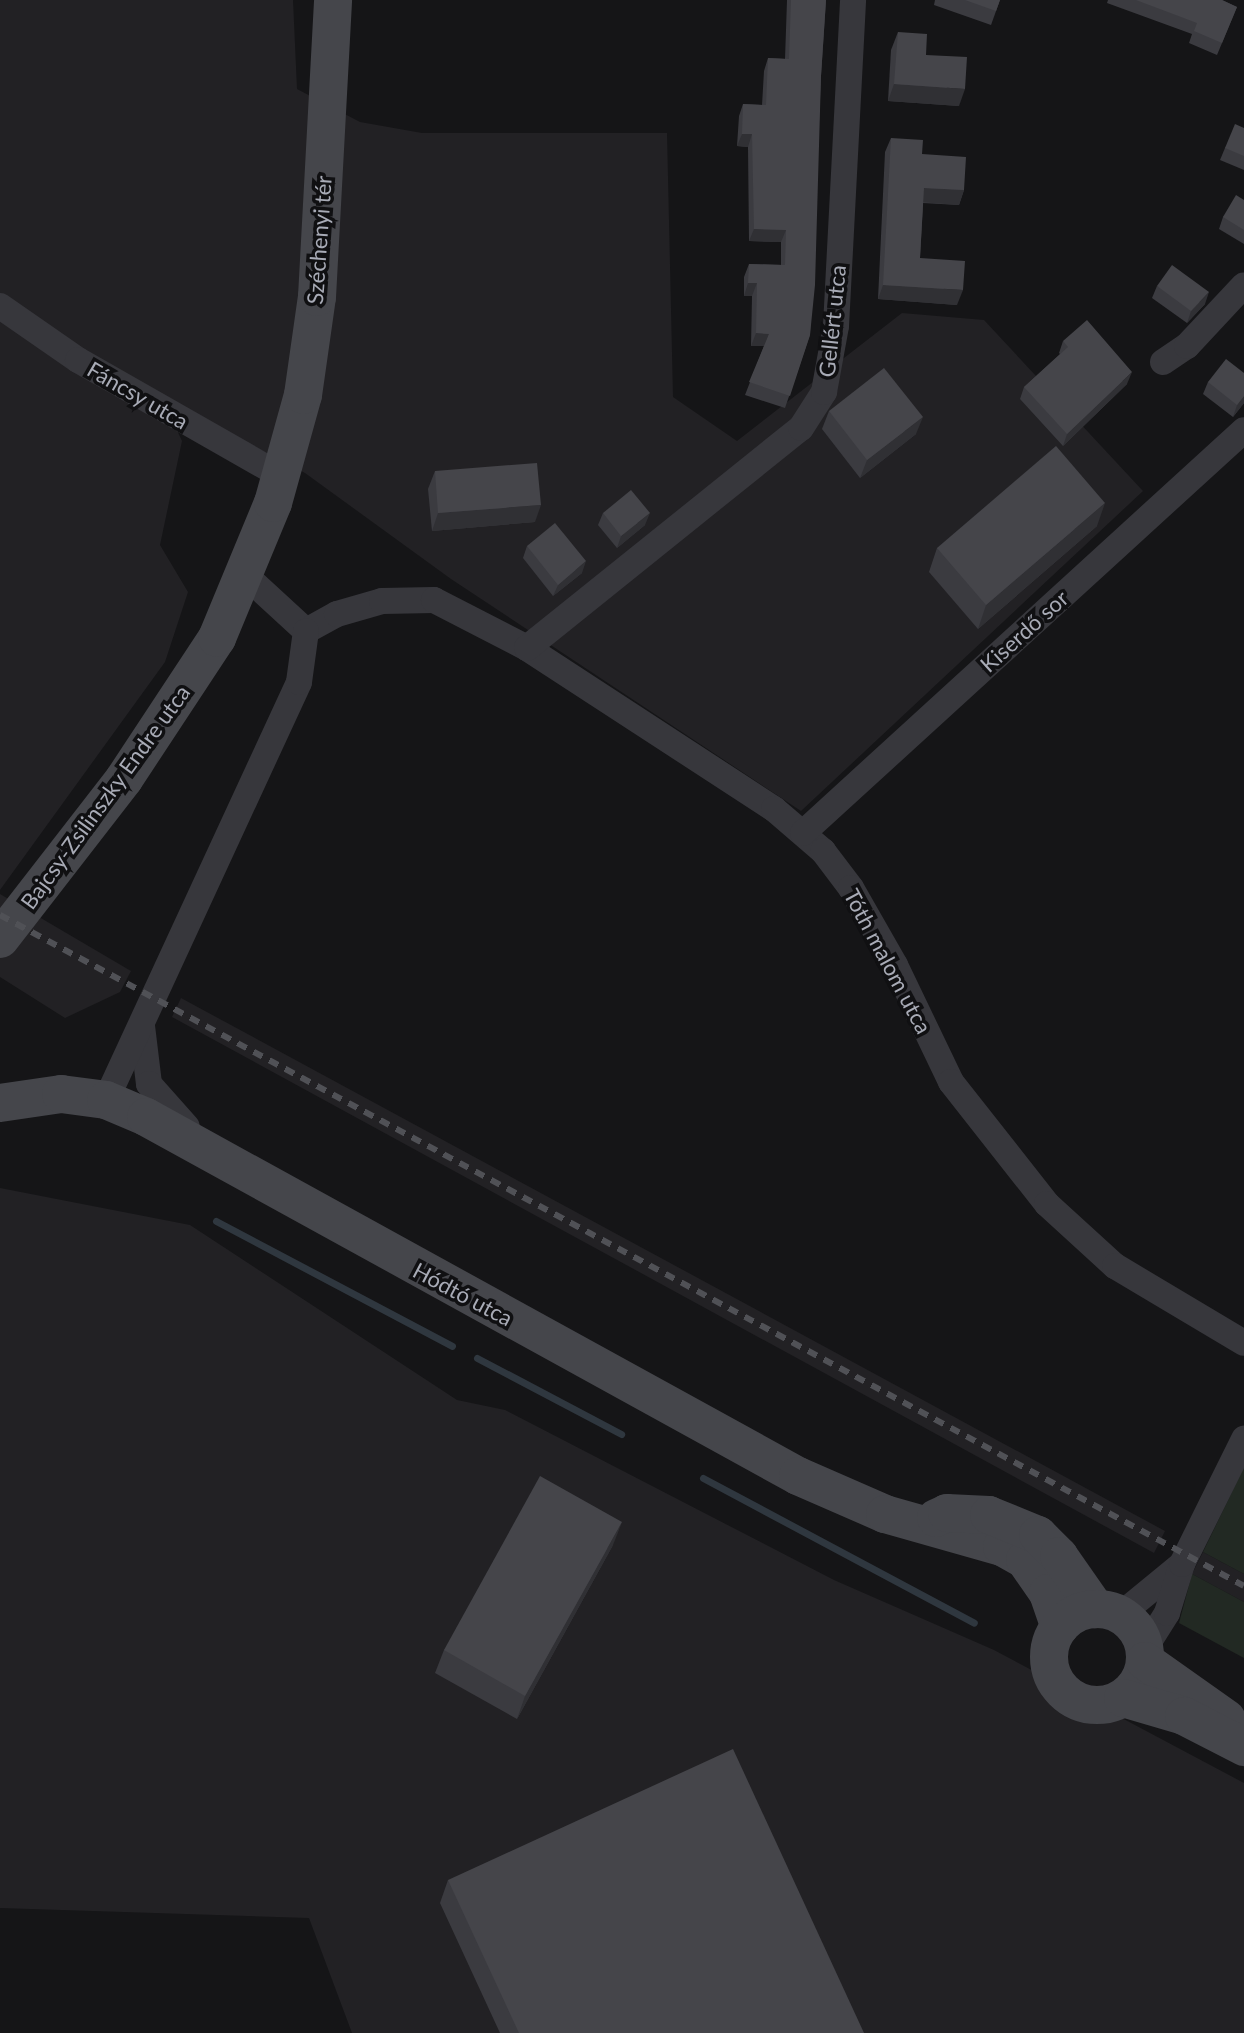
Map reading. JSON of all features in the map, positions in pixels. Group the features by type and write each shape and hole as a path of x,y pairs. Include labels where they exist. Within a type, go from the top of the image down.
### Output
{"street":[{"name":"Széchenyi tér","path":"281,476 303,395 317,297 333,0"},
{"name":"Gellért utca","path":"527,648 801,428 824,392 836,326 853,0"},
{"path":"1163,362 1187,346 1244,285"},
{"name":"Fáncsy utca","path":"0,306 78,360 281,476"},
{"name":"Kiserdő sor","path":"803,833 1244,430"},
{"name":"Bajcsy-Zsilinszky Endre utca","path":"0,939 160,727 217,638 245,575 281,476"},
{"path":"106,1100 299,682 306,631 245,575"},
{"name":"Tóth malom utca","path":"306,631 337,614 382,601 434,600 527,648 684,746 803,833 851,888 895,965 951,1082 1047,1204 1115,1266 1244,1343"},
{"path":"142,1025 144,1068 156,1096 229,1164"},
{"name":"Hódtó utca","path":"0,1103 61,1094 106,1100 229,1164 798,1476 885,1514 1002,1547 1025,1560 1048,1593 1060,1627"},
{"path":"1123,1698 1142,1676 1145,1655 1167,1613 1182,1564 1244,1439"},
{"path":"922,1524 947,1513 989,1515 1038,1535 1108,1612 1138,1632 1145,1655 1244,1735"},
{"path":"1182,1564 1108,1612 1060,1627 1049,1653 1060,1688 1094,1705 1123,1698 1184,1716 1244,1747"}],"shaded area":[{"path":"0,0 293,0 297,89 360,122 422,133 667,133 673,397 737,441 902,313 984,320 1143,491 801,811 451,579 305,473 162,398 182,441 160,545 188,592 165,662 0,890"},
{"path":"0,894 131,971 120,992 65,1018 0,977"},
{"path":"181,998 1165,1531 1154,1553 172,1017"},
{"path":"0,1188 190,1225 457,1400 505,1410 834,1580 994,1650 1244,1783 1244,2033 352,2033 309,1918 0,1908"},
{"path":"1244,1467 1244,1574 1203,1552"},
{"path":"1203,1552 1244,1574 1244,1602 1192,1574"},
{"path":"1192,1574 1244,1602 1244,1658 1179,1623"}],"building":[{"path":"791,0 826,0 815,285 810,335 790,396 749,382 769,334 756,333 757,283 748,283 749,264 785,265 786,230 754,229 752,134 742,134 743,104 766,105 768,58 789,59"},
{"path":"965,0 1000,0 996,11"},
{"path":"1136,0 1222,0 1237,7 1222,43 1194,31 1197,23"},
{"path":"898,32 927,34 926,55 967,57 965,89 894,84"},
{"path":"1235,124 1244,128 1244,156 1225,148"},
{"path":"891,138 923,140 922,154 966,157 964,190 924,188 920,258 965,261 963,290 883,285"},
{"path":"1236,195 1244,200 1244,230 1223,217"},
{"path":"1172,265 1209,292 1191,311 1157,286"},
{"path":"1087,320 1132,372 1067,434 1024,387 1068,347 1063,341"},
{"path":"1226,359 1244,373 1244,396 1237,405 1208,382"},
{"path":"884,368 923,417 867,460 829,411"},
{"path":"1056,446 1105,503 986,605 937,548"},
{"path":"537,463 541,505 438,513 435,471"},
{"path":"631,490 650,513 621,536 603,513"},
{"path":"555,523 586,561 558,585 527,546"},
{"path":"540,1476 622,1522 525,1696 444,1650"},
{"path":"733,1749 864,2033 519,2033 448,1880"}],"waterway":[{"path":"216,1221 452,1346"},
{"path":"477,1358 621,1434"},
{"path":"703,1478 974,1623"}],"railway":[{"path":"0,915 1244,1586"}]}
